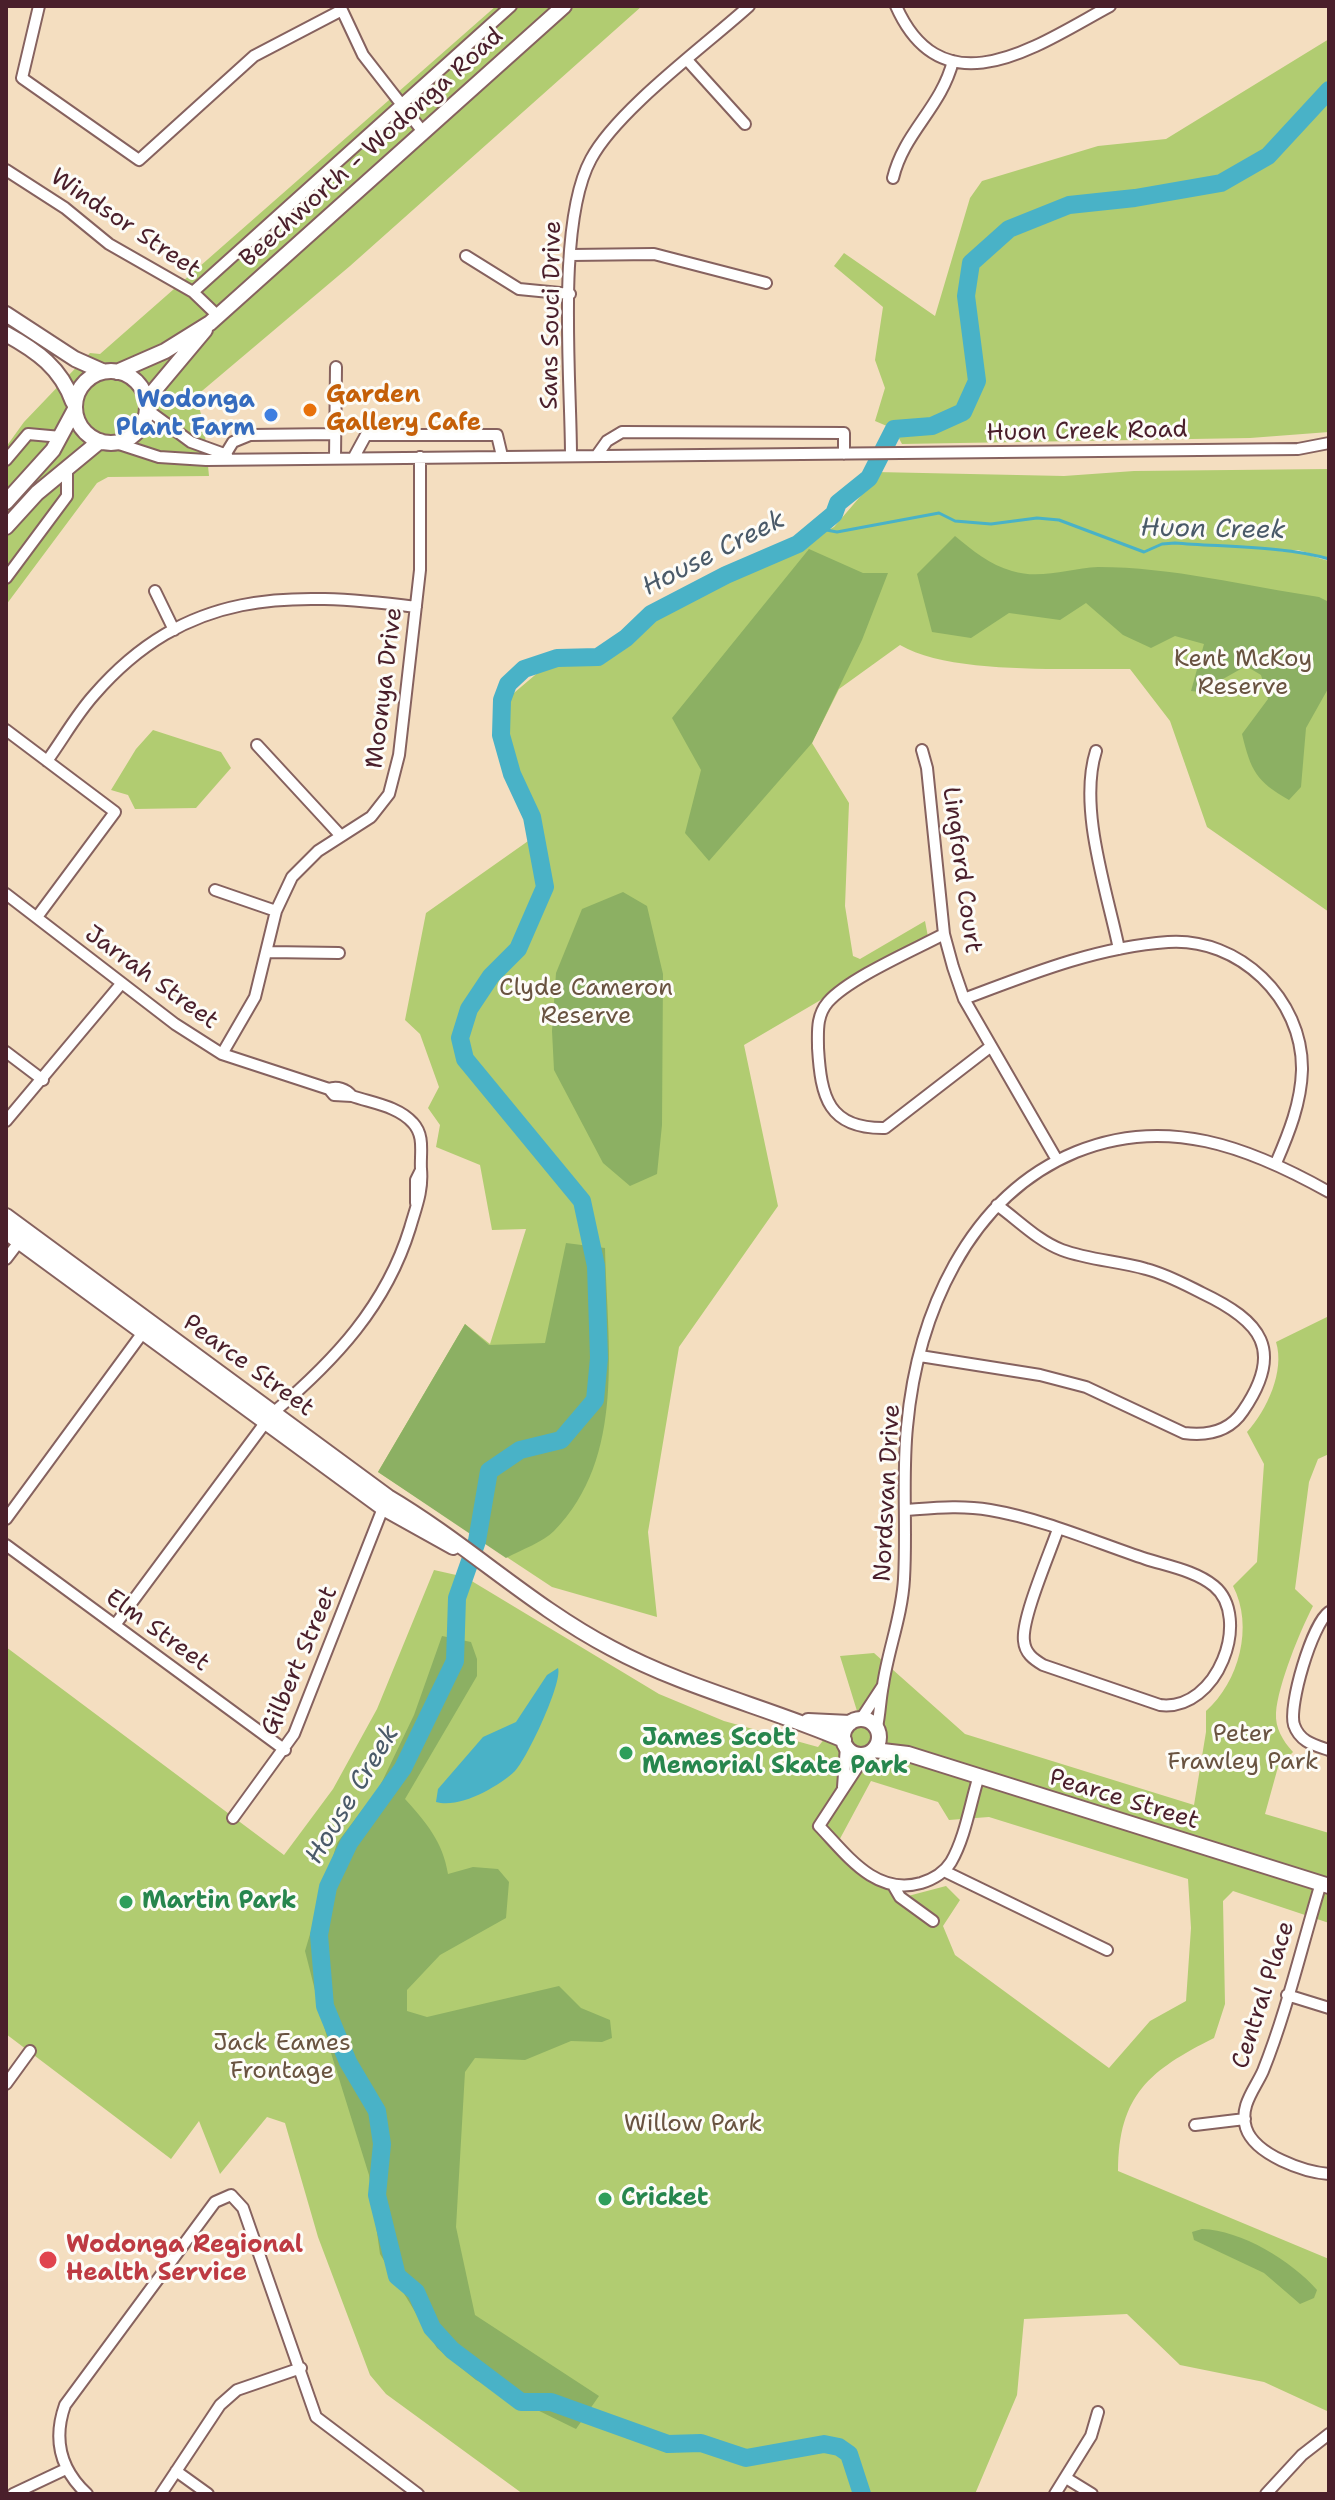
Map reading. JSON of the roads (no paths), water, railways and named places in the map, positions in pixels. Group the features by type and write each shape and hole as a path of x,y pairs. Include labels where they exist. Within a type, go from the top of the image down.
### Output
{"main road":[{"name":"Beechworth - Wodonga Road","path":"110,372 165,351 214,320 564,6"},
{"path":"6,314 75,359 136,380 149,404 138,432 116,443 100,441 88,434 62,377 48,362 6,334"},
{"name":"Beechworth - Wodonga Road","path":"149,404 214,320"},
{"path":"6,502 48,457 61,437 81,385 110,372"},
{"path":"6,527 67,467 100,441"},
{"name":"Pearce Street","path":"6,1216 23,1237 144,1331 270,1417"},
{"name":"Pearce Street","path":"6,1232 23,1237 446,1545 464,1552 577,1629 639,1663 712,1693 799,1721 845,1743 855,1753 908,1754 978,1779 1325,1884"},
{"name":"Pearce Street","path":"799,1721 856,1721 878,1730 908,1754"},
{"path":"845,1743 856,1721"},
{"path":"870,1752 878,1730"}],"street":[{"path":"39,6 22,78 139,160 254,56 341,8 363,55 423,132"},
{"path":"492,6 500,15"},
{"name":"Beechworth - Wodonga Road","path":"193,292 511,6"},
{"name":"Sans Souci Drive","path":"571,456 573,206 591,158 623,118 749,6"},
{"path":"896,6 914,36 953,61 987,64 1014,57 1110,6"},
{"path":"688,61 745,124"},
{"path":"893,178 899,153 942,95 953,61"},
{"name":"Windsor Street","path":"6,170 65,208 109,244 193,292 214,320"},
{"path":"571,255 654,254 766,283"},
{"path":"466,256 519,289 570,294"},
{"path":"335,458 336,367"},
{"name":"Huon Creek Road","path":"149,404 182,437 204,450 248,458"},
{"path":"597,455 607,441 622,432 844,433 844,454"},
{"path":"6,460 28,434 61,437"},
{"path":"225,455 233,442 250,435 335,434"},
{"path":"354,457 366,435 497,435 502,456"},
{"name":"Huon Creek Road","path":"116,443 159,457 248,458 1298,449 1329,443"},
{"name":"Moonya Drive","path":"222,1054 255,997 269,952 276,911 292,877 305,863 371,817 389,794 399,755 421,556 420,457"},
{"path":"6,578 67,496 67,467"},
{"path":"155,591 174,630"},
{"path":"47,761 93,696 137,655 174,630 213,614 268,598 332,597 416,607"},
{"path":"6,730 115,812 37,917"},
{"path":"257,745 341,836"},
{"name":"Lingford Court","path":"922,750 927,768 944,934 964,999 1057,1160"},
{"path":"1096,751 1091,767 1090,797 1119,949"},
{"path":"215,890 276,911"},
{"name":"Jarrah Street","path":"6,894 121,984 222,1054 329,1089 335,1087 352,1096 394,1109 412,1121 420,1136 421,1170 416,1180 416,1205 404,1248 380,1298 347,1343 270,1417 115,1625"},
{"path":"944,934 867,977 827,1004 818,1031 824,1097 834,1111 854,1124 885,1128 990,1047"},
{"path":"964,999 1047,967 1119,949 1169,942 1211,948 1252,968 1285,1004 1294,1023 1302,1067 1295,1116 1276,1163"},
{"path":"269,952 339,953"},
{"path":"6,1121 121,984"},
{"path":"6,1052 43,1080"},
{"name":"Nordsvan Drive","path":"878,1730 883,1685 896,1635 904,1581 907,1426 923,1338 946,1280 970,1238 997,1205 1057,1160 1091,1146 1163,1135 1234,1146 1276,1163 1329,1192"},
{"path":"920,1356 1040,1375 1086,1387 1184,1433 1200,1435 1215,1432 1238,1419 1255,1390 1262,1372 1264,1353 1257,1332 1237,1310 1148,1269 1058,1249 997,1205"},
{"path":"6,1259 23,1237"},
{"path":"6,1519 144,1331"},
{"name":"Gilbert Street","path":"233,1818 285,1750 386,1503"},
{"path":"905,1510 955,1506 990,1510 1058,1529 1205,1580 1220,1592 1228,1611 1227,1640 1215,1677 1205,1692 1180,1706 1160,1705 1043,1665 1027,1653 1023,1639 1027,1622 1058,1529"},
{"name":"Elm Street","path":"6,1545 285,1750"},
{"path":"1329,1612 1319,1621 1312,1637 1292,1713 1301,1736 1310,1744 1329,1750"},
{"name":"Nordsvan Drive","path":"856,1721 883,1685"},
{"path":"843,1789 845,1743"},
{"path":"870,1752 819,1826 837,1848 863,1870 893,1885 914,1885 944,1871 955,1852 978,1779"},
{"path":"944,1871 1107,1950"},
{"name":"Central Place","path":"1245,2119 1246,2104 1263,2071 1325,1884"},
{"path":"893,1885 900,1897 933,1921"},
{"path":"1287,1995 1329,2008"},
{"path":"6,2084 30,2051"},
{"path":"1195,2125 1245,2119 1251,2136 1263,2149 1300,2166 1329,2174"},
{"path":"87,2494 66,2469 58,2432 70,2394 215,2202 231,2195 238,2199 316,2417 418,2494"},
{"path":"161,2494 220,2405 237,2390 301,2368"},
{"path":"1055,2494 1091,2436 1098,2412"},
{"path":"1266,2494 1302,2455 1329,2434"},
{"path":"13,2494 66,2469"},
{"path":"176,2471 208,2494"},
{"path":"1066,2478 1092,2494"}],"water":[{"path":"558,1668 555,1688 543,1720 515,1771 478,1795 456,1802 436,1802 438,1789 483,1737 516,1722 547,1675"}],"waterway":[{"name":"House Creek","path":"862,2494 849,2454 839,2447 824,2444 746,2458 701,2443 668,2444 551,2402 521,2402 452,2350 432,2328 416,2292 397,2276 377,2195 382,2144 377,2111 348,2062 325,2006 319,1935 328,1887 349,1843 403,1768 455,1661 457,1598 477,1541 489,1471 520,1450 561,1440 595,1400 599,1358 596,1266 582,1201 465,1059 460,1038 469,1009 491,976 518,949 545,887 532,817 512,774 501,735 502,700 508,684 524,669 557,658 598,657 626,638 651,614 726,575 798,544 834,514 838,503 869,478 894,429 932,426 963,412 977,381 966,296 971,263 1009,229 1069,205 1135,198 1221,183 1268,156 1329,90"},
{"name":"Huon Creek","path":"816,528 837,532 939,513 955,521 991,524 1037,518 1059,520 1144,552 1162,544 1175,543 1273,549 1329,559"}],"place":[{"name":"Garden Gallery Cafe","path":"310,410"},
{"name":"Wodonga Plant Farm","path":"271,415"},
{"name":"James Scott Memorial Skate Park","path":"626,1753"},
{"name":"Martin Park","path":"126,1902"},
{"name":"Cricket","path":"605,2199"},
{"name":"Wodonga Regional Health Service","path":"48,2260"}],"park label":[{"name":"Kent McKoy Reserve","path":"1243,674"},
{"name":"Clyde Cameron Reserve","path":"586,1003"},
{"name":"Peter Frawley Park","path":"1243,1749"},
{"name":"Jack Eames Frontage","path":"282,2058"},
{"name":"Willow Park","path":"693,2125"}]}
